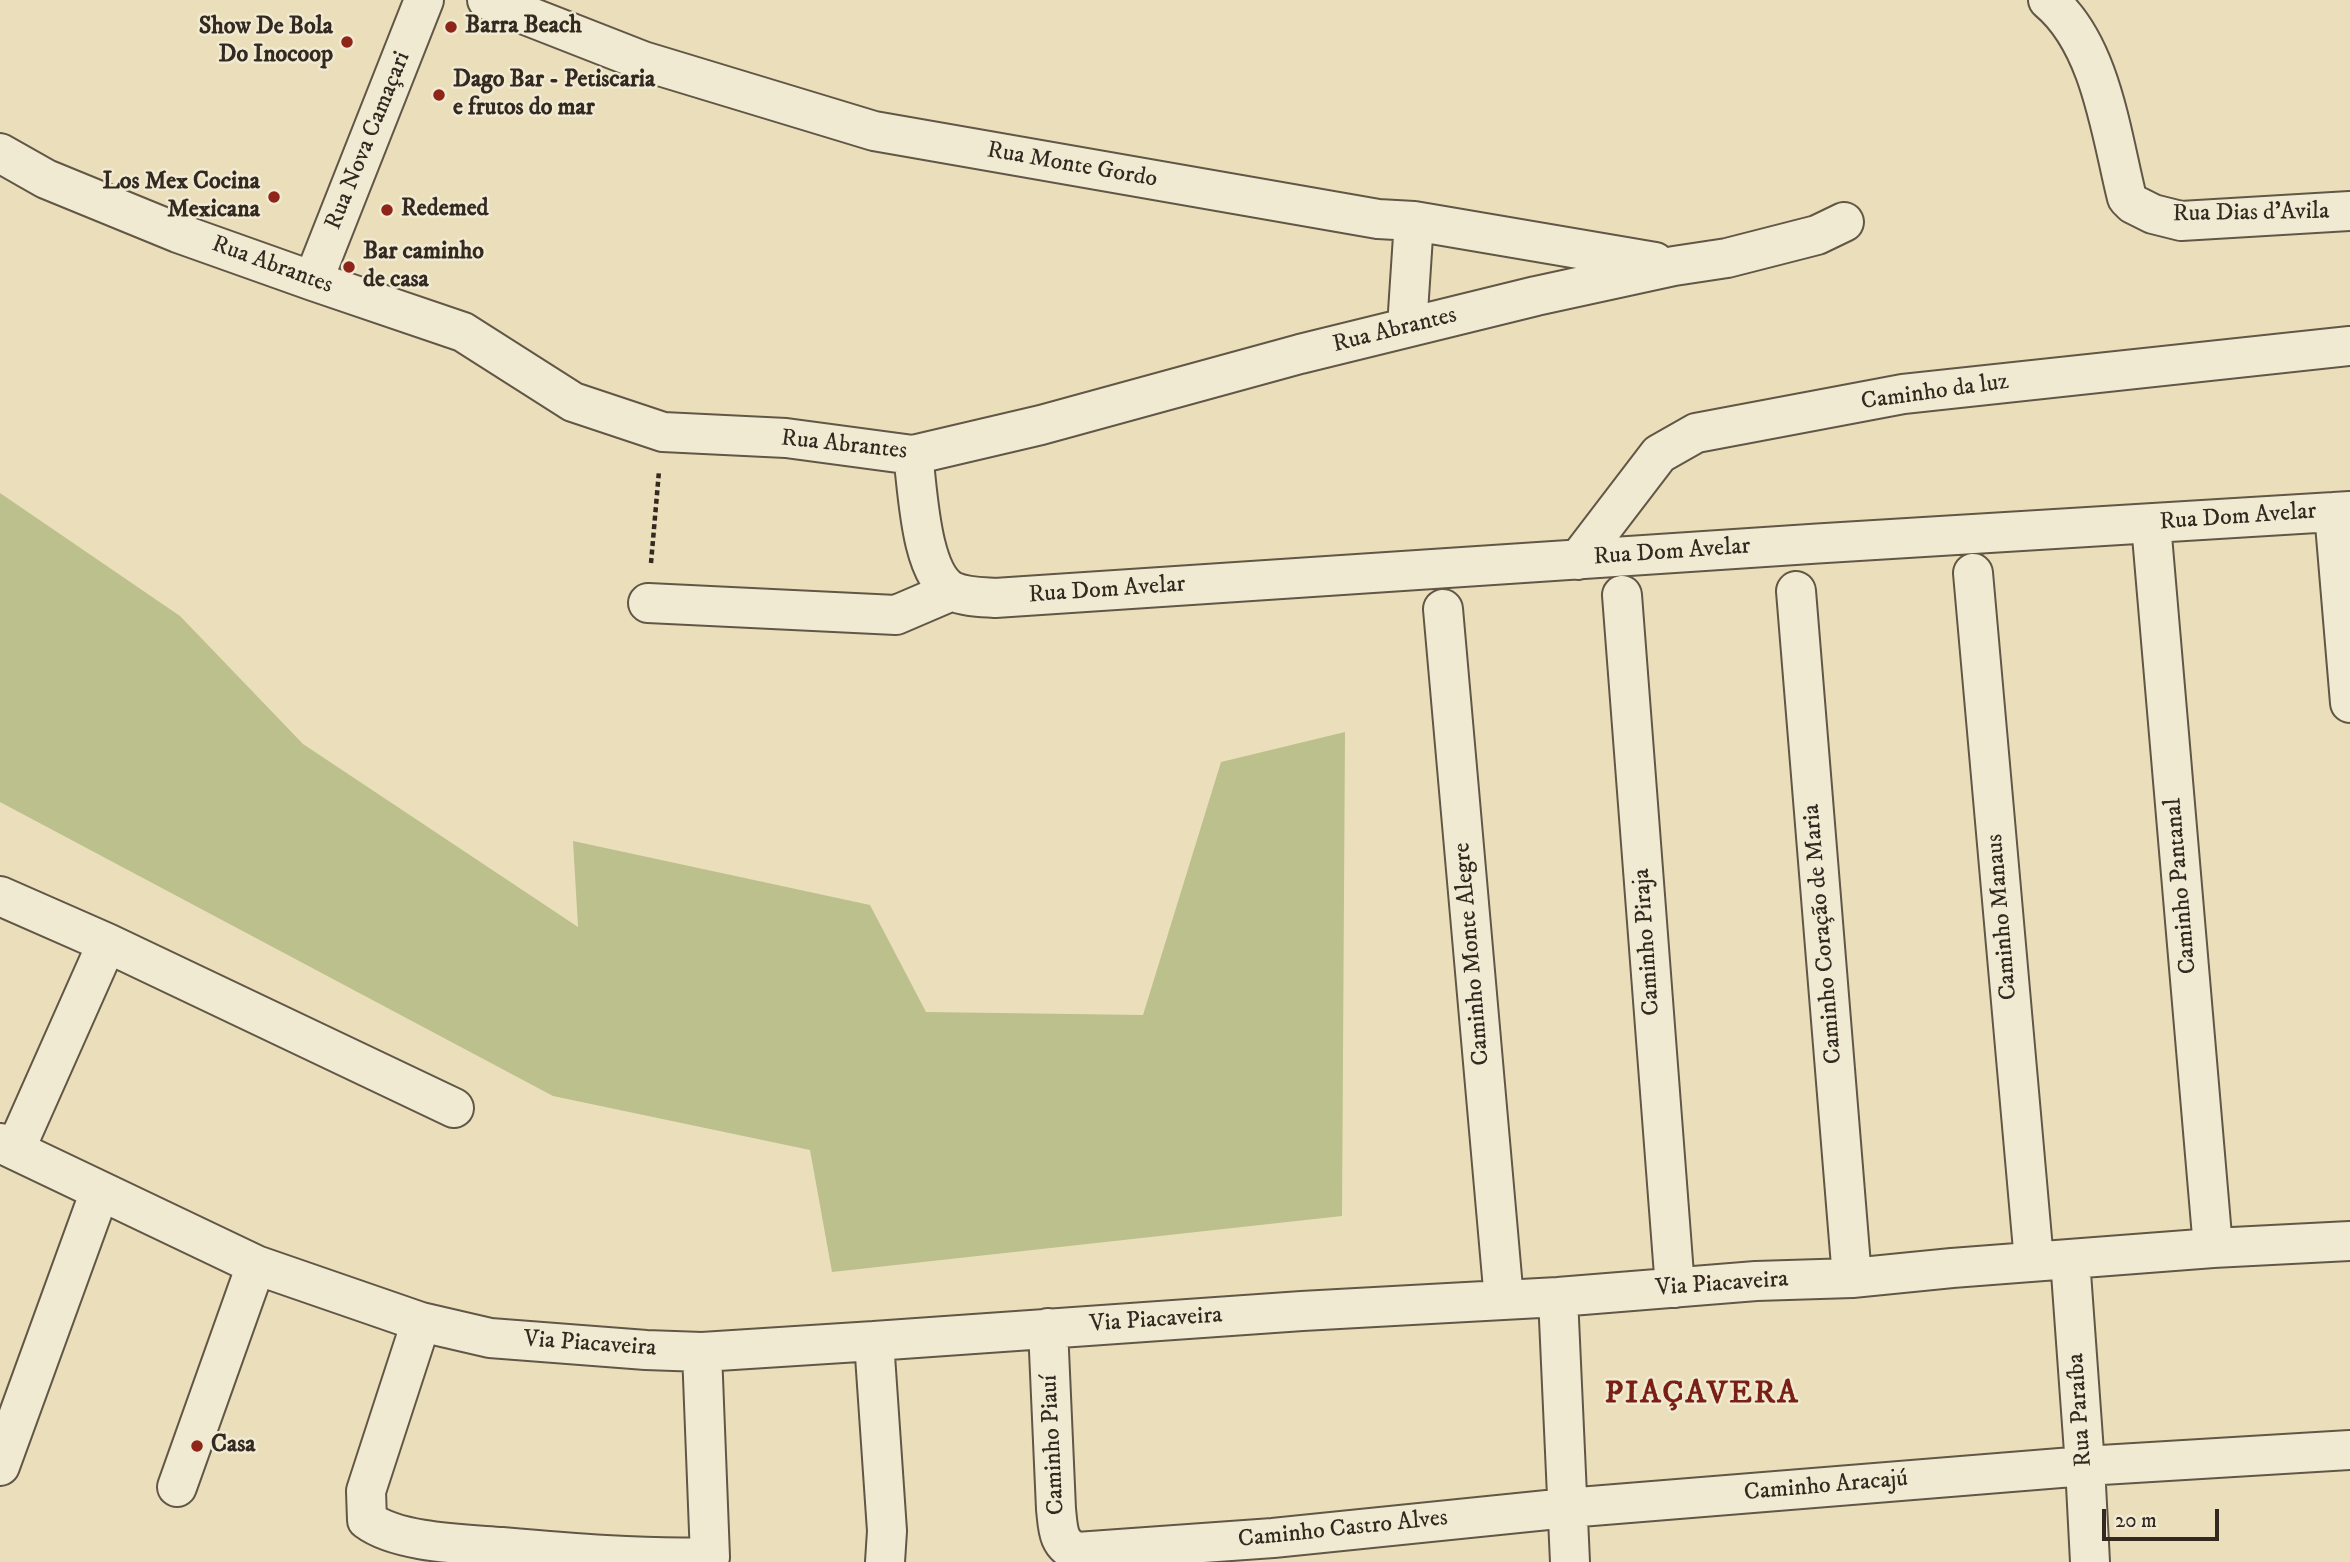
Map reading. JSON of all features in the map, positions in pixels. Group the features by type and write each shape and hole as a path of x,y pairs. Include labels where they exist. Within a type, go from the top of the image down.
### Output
{"street":[{"name":"Rua Nova Camaçari","path":"313,281 424,0"},
{"name":"Rua Monte Gordo","path":"487,0 643,61 874,131 1378,219 1414,222 1674,266"},
{"name":"Rua Dias d'Avila","path":"2048,0 2063,12 2094,63 2127,198 2133,204 2153,214 2181,221 2348,211"},
{"name":"Rua Abrantes","path":"0,153 58,184 178,233 463,332 573,402 663,432 786,438 913,455 1041,425 1407,327 1674,266 1727,258 1817,235 1844,222"},
{"path":"1407,327 1414,222"},
{"name":"Caminho da luz","path":"1578,560 1659,454 1696,433 1903,394 2350,346"},
{"path":"648,603 896,615 952,591 935,575 927,555 913,455"},
{"path":"2342,511 2350,703"},
{"name":"Rua Dom Avelar","path":"952,591 973,597 995,598 1933,535 2342,511"},
{"name":"Caminho Pantanal","path":"2151,524 2213,1248"},
{"name":"Caminho Manaus","path":"1973,573 2052,1260"},
{"name":"Caminho Coração de Maria","path":"1796,591 1852,1278"},
{"name":"Caminho Piraja","path":"1622,595 1675,1288"},
{"name":"Caminho Monte Alegre","path":"1443,609 1504,1300"},
{"path":"0,896 107,943 454,1108"},
{"path":"8,1147 107,943"},
{"name":"Via Piacaveira","path":"8,1147 256,1265 421,1322 490,1338 592,1347 702,1352 1559,1297 1756,1281 1852,1278 2213,1248 2350,1241"},
{"path":"0,1466 100,1191"},
{"name":"Rua Paraíba","path":"2052,1260 2085,1466 2090,1562"},
{"path":"177,1487 256,1265"},
{"path":"1559,1297 1570,1562"},
{"path":"421,1322 366,1490 367,1520 374,1526 404,1535 479,1545 663,1558 710,1557 702,1352"},
{"name":"Caminho Piauí","path":"1048,1328 1059,1537 1064,1546 1077,1552"},
{"path":"874,1341 887,1531 885,1562"},
{"name":"Caminho Aracajú","path":"1567,1508 2085,1466 2350,1450"},
{"name":"Caminho Castro Alves","path":"1077,1552 1273,1538 1567,1508"}],"path":[{"path":"648,603 663,432"}],"green space":[{"path":"0,493 180,616 303,744 578,927 573,841 870,905 926,1012 1143,1015 1221,762 1345,732 1342,1216 832,1272 810,1150 553,1096 0,802"}],"place":[{"name":"Barra Beach","path":"451,27"},
{"name":"Show De Bola Do Inocoop","path":"347,42"},
{"name":"Dago Bar - Petiscaria e frutos do mar","path":"439,95"},
{"name":"Los Mex Cocina Mexicana","path":"274,197"},
{"name":"Redemed","path":"387,210"},
{"name":"Bar caminho de casa","path":"349,267"},
{"name":"Casa","path":"197,1446"}],"district":[{"name":"PIAÇAVERA","path":"1702,1395"}]}
